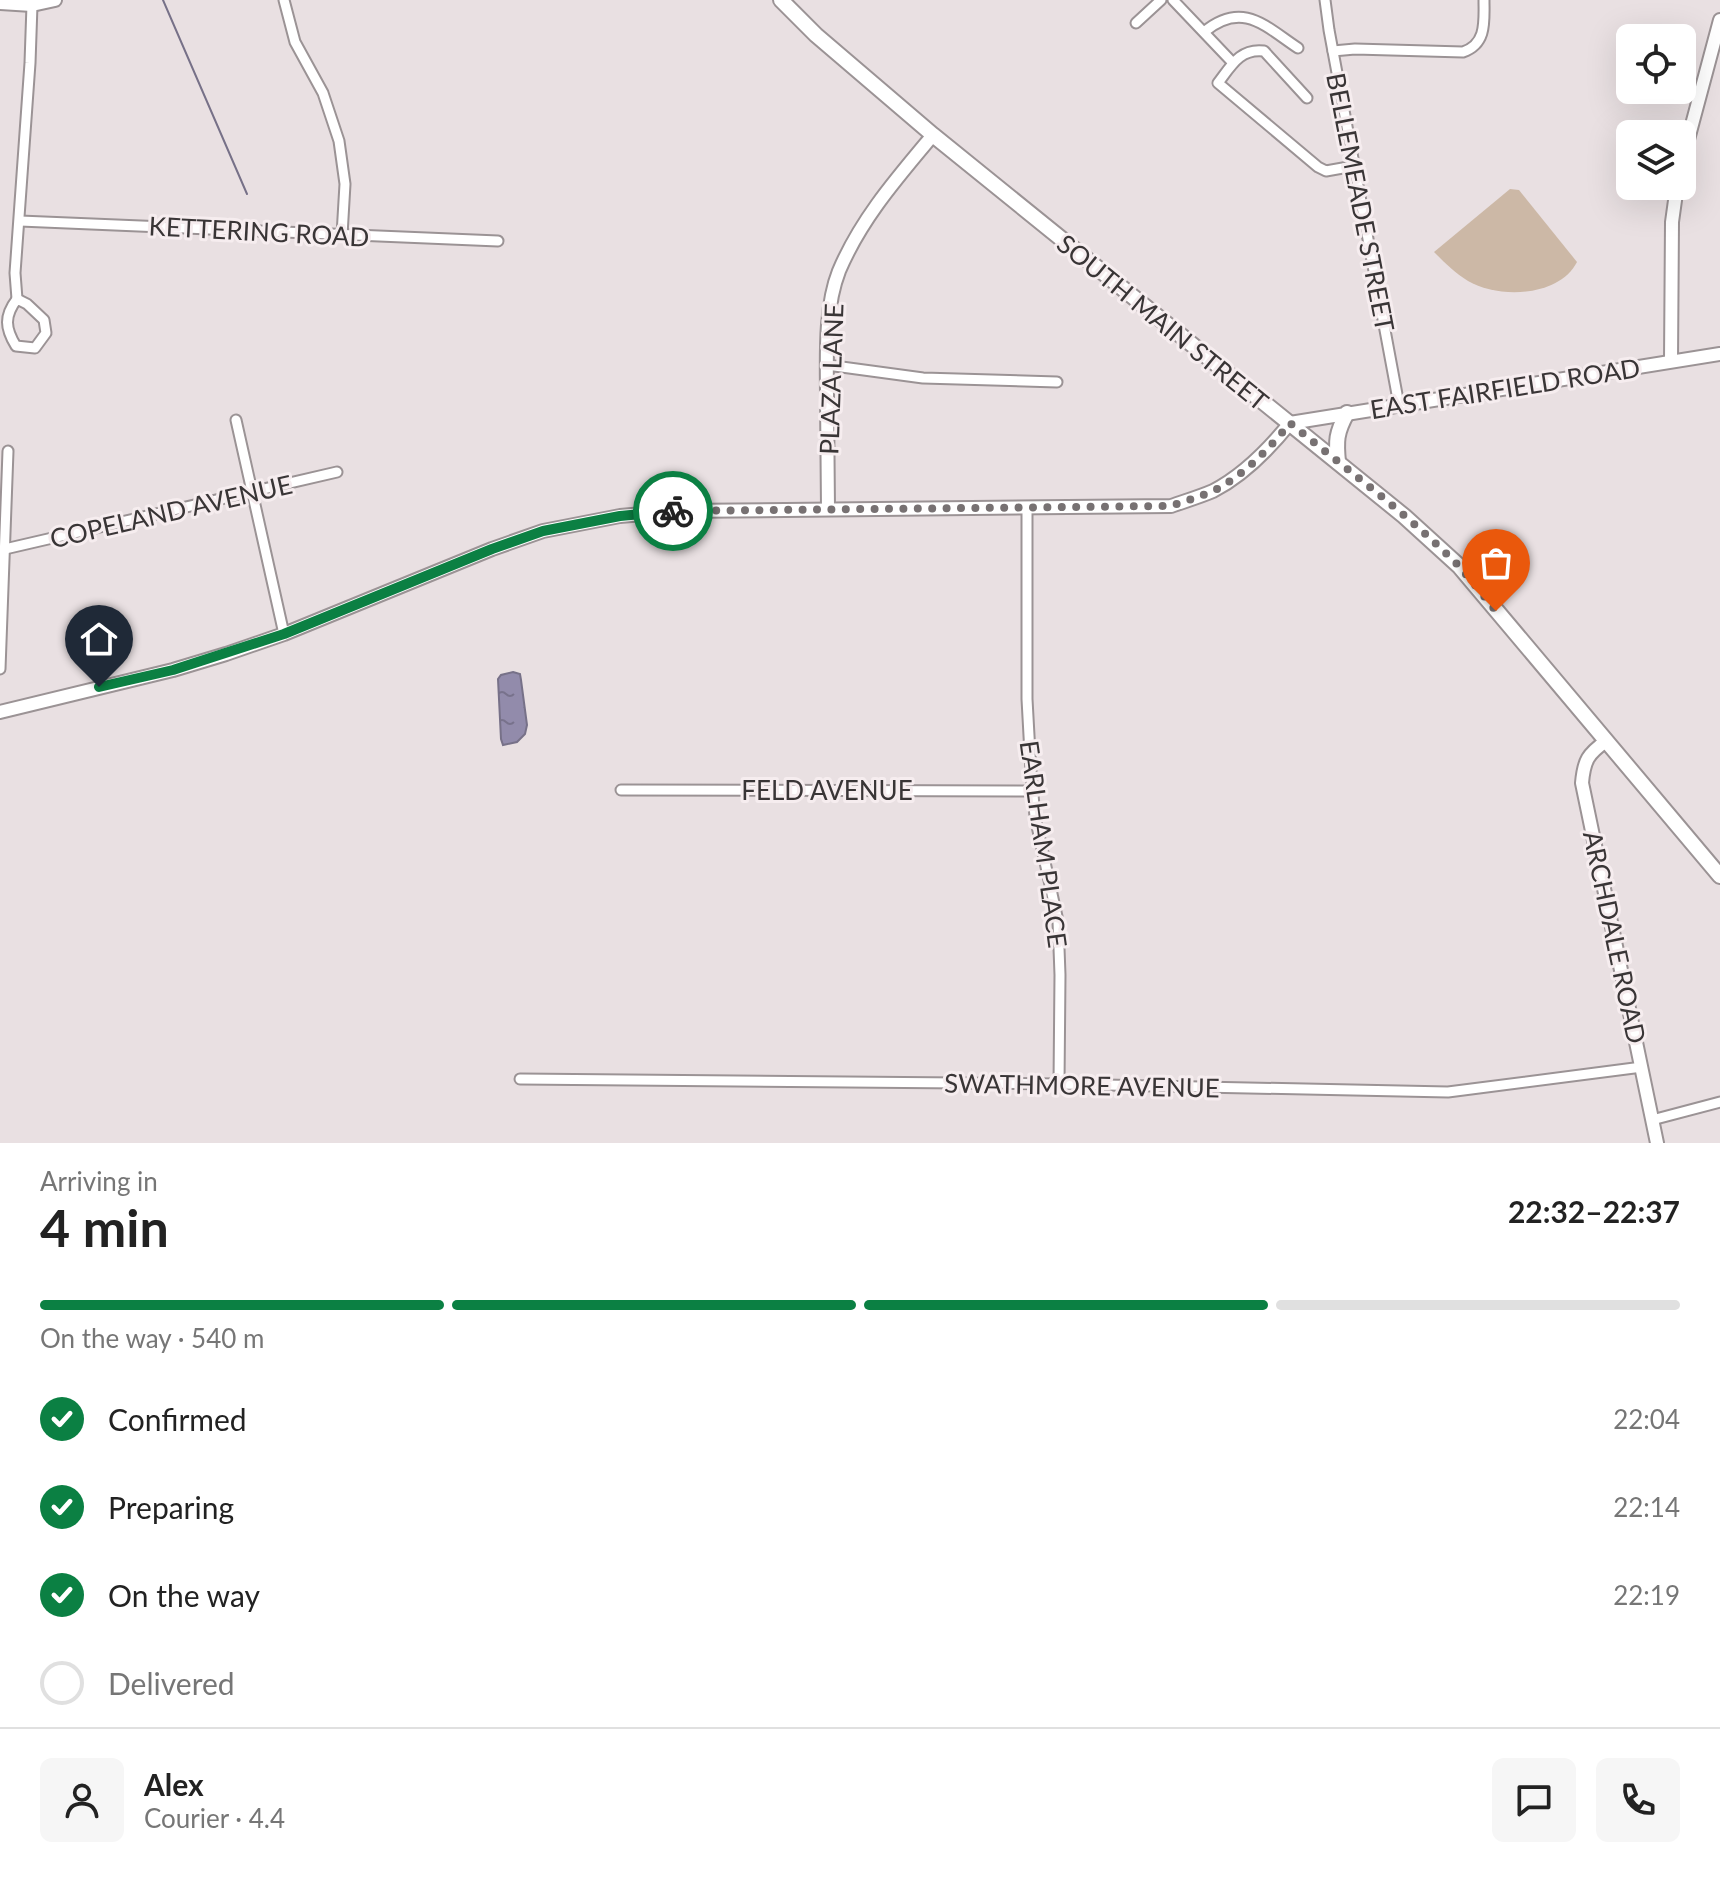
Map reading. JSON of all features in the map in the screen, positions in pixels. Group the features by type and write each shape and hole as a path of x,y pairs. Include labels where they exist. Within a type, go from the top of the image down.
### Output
{"main road":[{"path":"0,3 32,5 55,0"},
{"name":"SOUTH MAIN STREET","path":"781,0 805,25 933,135 1404,516 1459,566 1720,876"},
{"path":"1693,120 1720,20"},
{"name":"PLAZA LANE","path":"828,509 827,365 829,320 838,274 872,209 933,135"},
{"path":"1671,361 1672,222 1675,200"},
{"name":"EAST FAIRFIELD ROAD","path":"1290,423 1720,354"},
{"path":"1338,462 1336,440 1347,413"},
{"path":"0,712 173,670 284,634 543,531 639,513 678,511 1171,506 1194,499 1235,477 1290,423"},
{"name":"ARCHDALE ROAD","path":"1606,741 1590,753 1583,768 1582,783 1657,1143"}],"street":[{"path":"284,0 295,42 323,93 339,141 345,184 342,235"},
{"path":"1136,23 1161,0"},
{"path":"1173,0 1233,63"},
{"name":"BELLEMEADE STREET","path":"1325,0 1399,405"},
{"path":"1333,51 1463,52 1472,49 1482,36 1484,0"},
{"path":"17,299 44,320 46,333 35,348 16,346 7,331 9,310 17,299 15,273 32,5"},
{"path":"1204,32 1223,20 1251,17 1298,48"},
{"path":"1307,98 1264,51 1246,52 1218,83 1318,167 1326,171 1354,166"},
{"name":"KETTERING ROAD","path":"20,221 498,241"},
{"path":"827,365 923,378 1057,382"},
{"path":"236,420 284,634"},
{"path":"0,669 8,451"},
{"name":"COPELAND AVENUE","path":"5,549 337,472"},
{"name":"EARLHAM PLACE","path":"1027,508 1027,699 1035,817 1058,921 1059,1084"},
{"name":"FELD AVENUE","path":"621,790 1033,791"},
{"name":"SWATHMORE AVENUE","path":"520,1079 1059,1084 1448,1092 1642,1067"},
{"path":"1652,1120 1720,1102"}],"shaded area":[{"path":"1510,189 1519,190 1577,262 1568,274 1543,288 1511,292 1481,287 1468,281 1434,252"}],"water":[{"path":"513,672 520,674 527,725 525,734 517,742 503,745 498,679"}],"waterway":[{"path":"163,0 247,194"}],"way so far":[{"path":"673,511 1171,506 1194,499 1235,477 1290,423 1444,552 1496,611"}],"route":[{"path":"99,687 173,670 284,634 543,531 639,513 673,511"}]}
